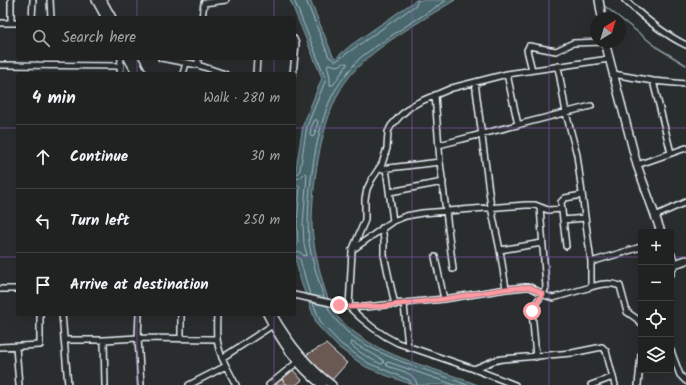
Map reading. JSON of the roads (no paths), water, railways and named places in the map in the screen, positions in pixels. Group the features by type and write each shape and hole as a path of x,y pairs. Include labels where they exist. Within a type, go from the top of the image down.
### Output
{"main road":[{"path":"96,0 105,16"},
{"path":"102,0 111,16"},
{"path":"606,48 637,165 660,229"},
{"path":"129,60 136,72"},
{"path":"135,60 142,72"},
{"path":"675,264 686,260"},
{"path":"268,316 283,343 300,360 332,385"},
{"path":"273,316 306,372 322,385"}],"street":[{"path":"11,0 11,23"},
{"path":"32,16 33,0"},
{"path":"50,0 51,16"},
{"path":"202,16 204,3 226,0"},
{"path":"625,0 642,16 670,37 686,45"},
{"path":"0,23 16,23"},
{"path":"532,70 528,46 556,51 573,43 590,42"},
{"path":"515,385 389,339 362,320 349,307 352,251 365,220 365,199 367,189 372,179 380,169 387,148 387,137 391,126 410,107 419,102 452,88 507,74 609,59"},
{"path":"120,72 122,60"},
{"path":"171,60 198,65 218,72"},
{"path":"198,60 198,65"},
{"path":"256,72 257,60"},
{"path":"293,72 294,60"},
{"path":"184,72 186,63"},
{"path":"0,64 120,66"},
{"path":"558,66 566,113 577,155 591,262 591,287"},
{"path":"507,74 518,125"},
{"path":"613,74 653,81 686,84"},
{"path":"653,81 671,153"},
{"path":"475,82 483,134 491,207 506,289"},
{"path":"435,95 440,162 453,269"},
{"path":"439,145 591,106"},
{"path":"637,165 686,148"},
{"path":"380,169 440,162"},
{"path":"386,168 393,221"},
{"path":"390,192 443,182"},
{"path":"566,246 562,200 565,198 582,195"},
{"path":"655,216 686,202"},
{"path":"352,251 393,221 422,213 526,205 548,210 562,209"},
{"path":"536,357 532,311 546,287 540,207"},
{"path":"563,220 585,218"},
{"path":"382,228 384,255 395,305"},
{"path":"500,250 542,243"},
{"path":"591,262 638,248"},
{"path":"435,257 444,299"},
{"path":"296,295 349,307 365,307 404,304 506,289 530,287 553,298 602,284 615,284 620,286 627,312 638,319"},
{"path":"0,289 16,289"},
{"path":"404,304 408,347"},
{"path":"0,347 40,345 40,316"},
{"path":"62,316 68,385"},
{"path":"139,316 138,338 141,385"},
{"path":"181,316 181,339"},
{"path":"217,316 216,339 222,358 236,385"},
{"path":"222,358 273,325"},
{"path":"64,340 138,338 216,339"},
{"path":"104,340 105,385"},
{"path":"16,347 20,385"},
{"path":"474,369 493,361 572,353 602,347 606,351 615,385"},
{"path":"674,357 686,381"},
{"path":"269,385 300,360"},
{"path":"188,385 226,366"},
{"path":"638,385 639,373"},
{"path":"591,385 613,377"}],"water":[{"path":"290,0 310,0 333,56 336,58 351,45 416,0 455,0 396,36 368,58 346,81 331,112 320,150 316,169 312,207 312,224 316,256 326,294 334,312 342,322 362,338 394,355 478,385 413,385 385,375 366,367 338,347 317,325 301,282 296,261 296,169 303,125 322,78"}],"waterway":[{"path":"602,4 658,48 686,65"}]}
